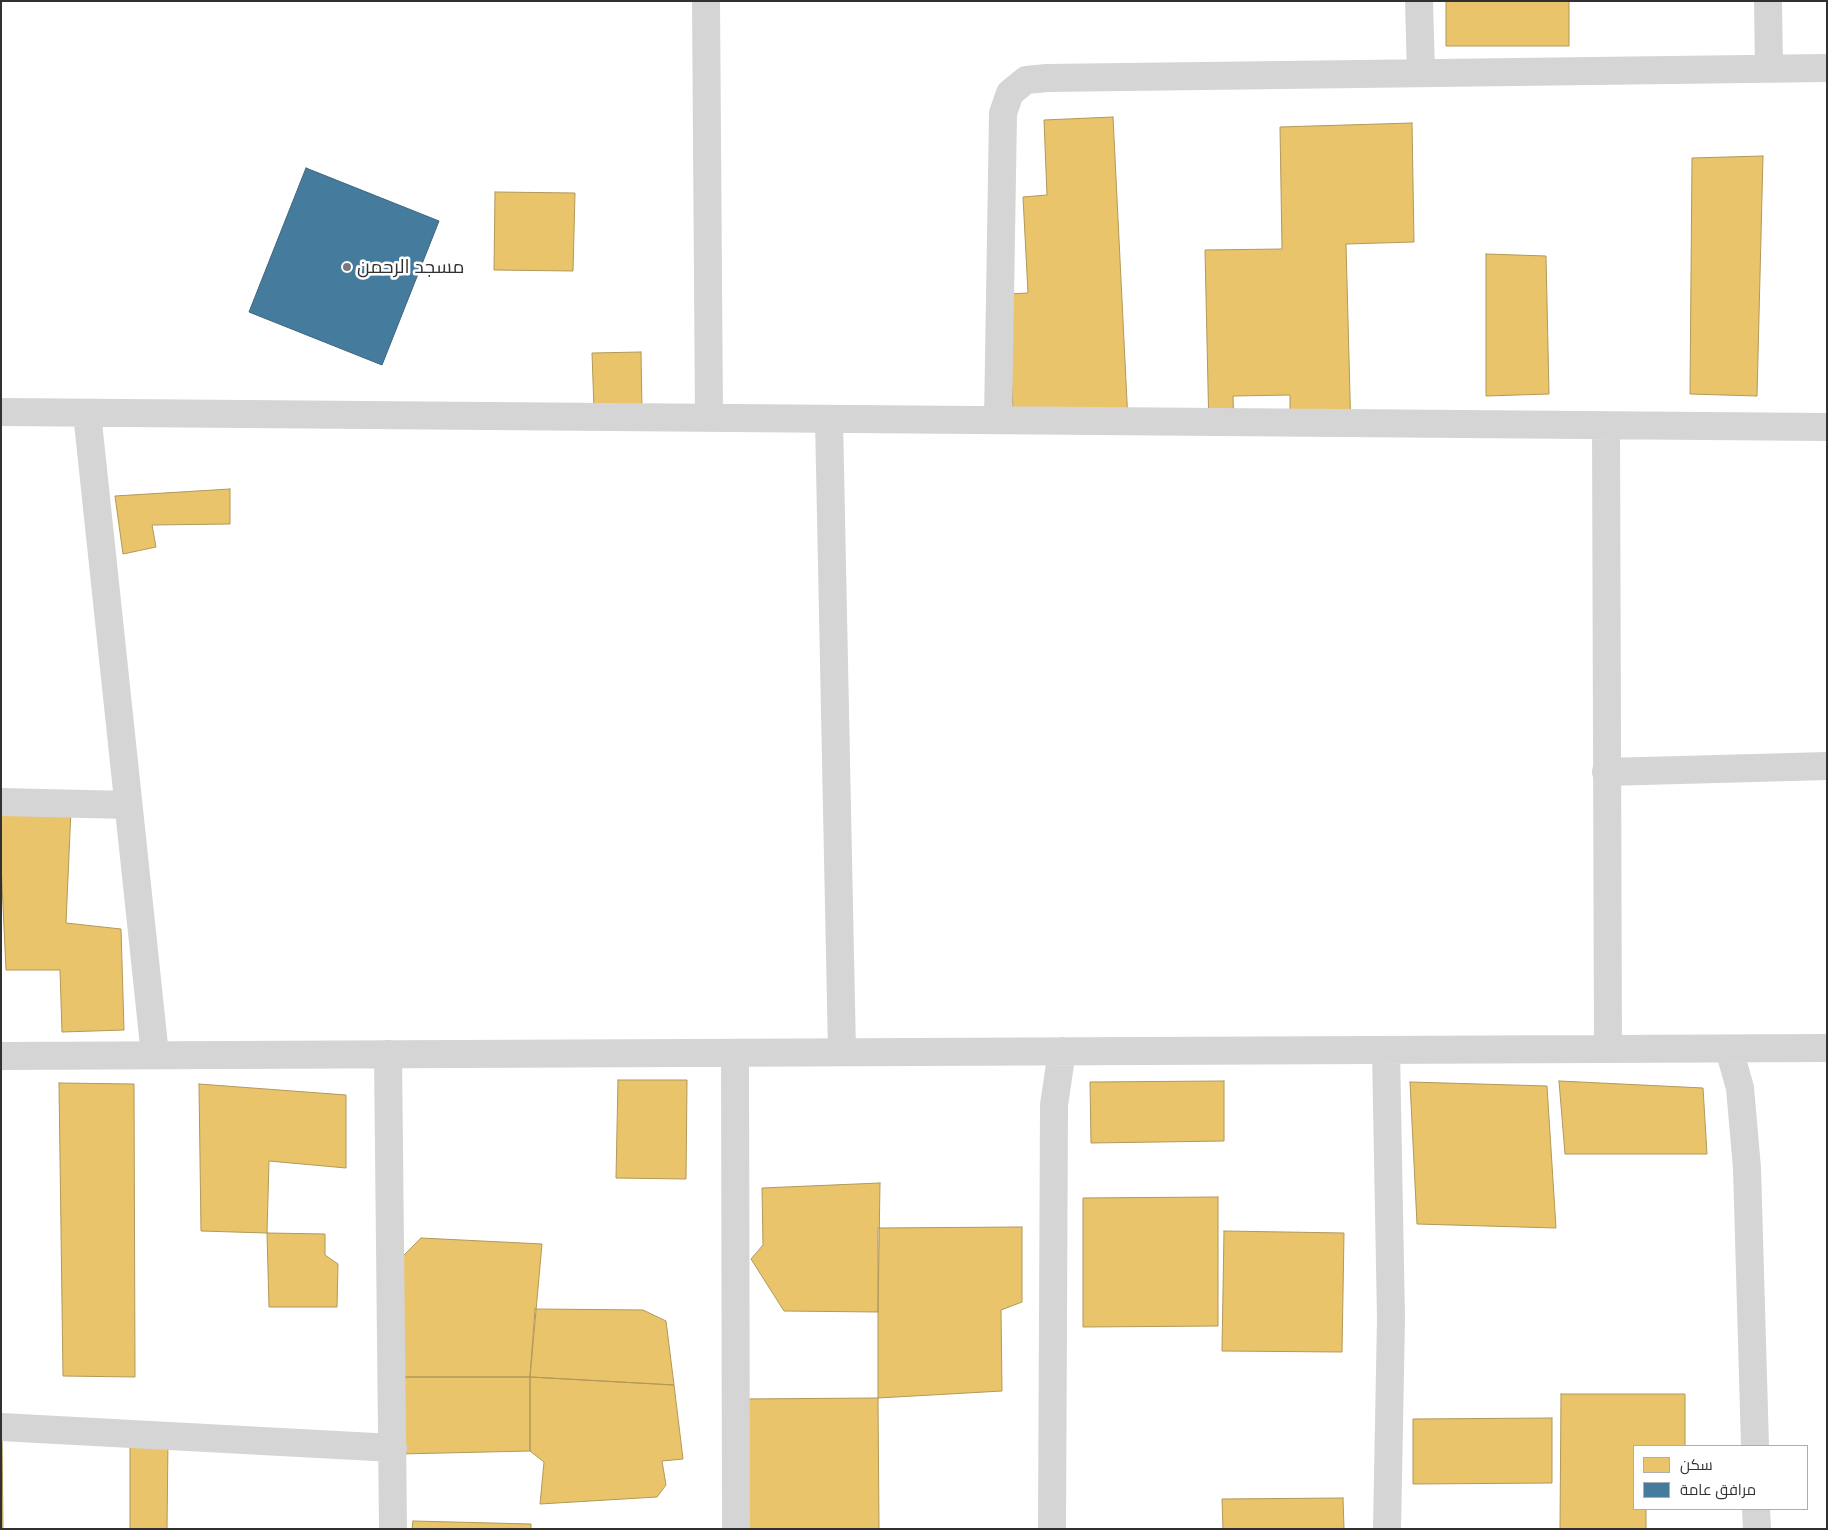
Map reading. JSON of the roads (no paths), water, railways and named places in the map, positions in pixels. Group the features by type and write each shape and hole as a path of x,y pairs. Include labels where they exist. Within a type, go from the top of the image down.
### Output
{"street":[{"path":"706,1 709,418"},
{"path":"1419,1 1421,73"},
{"path":"1768,1 1769,68"},
{"path":"998,420 1003,113 1010,93 1026,80 1047,78 1827,68"},
{"path":"1,412 1827,428"},
{"path":"88,412 155,1055"},
{"path":"829,419 842,1052"},
{"path":"1606,426 1608,1049"},
{"path":"1606,772 1827,766"},
{"path":"1,802 128,805"},
{"path":"1729,1048 1740,1088 1747,1168 1754,1445"},
{"path":"1,1056 1827,1048"},
{"path":"1386,1050 1391,1319 1387,1529"},
{"path":"1052,1529 1054,1105 1062,1052"},
{"path":"736,1053 736,1529"},
{"path":"388,1054 393,1529"},
{"path":"1,1427 393,1448"},
{"path":"1756,1510 1757,1529"}],"place":[{"name":"مسجد الرحمن","path":"347,267"}]}
